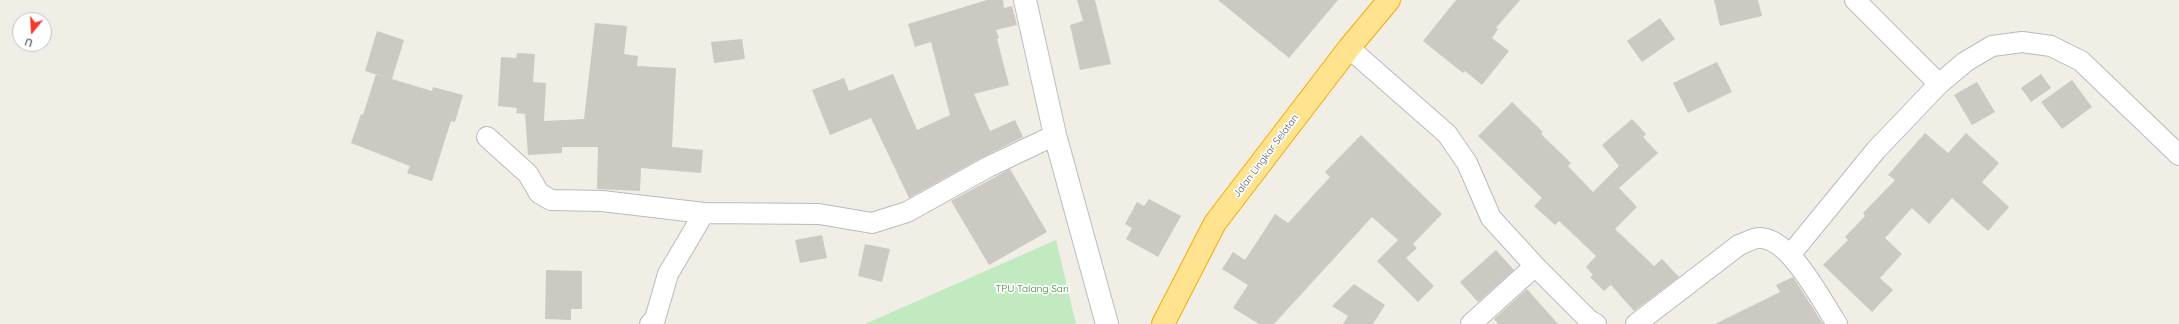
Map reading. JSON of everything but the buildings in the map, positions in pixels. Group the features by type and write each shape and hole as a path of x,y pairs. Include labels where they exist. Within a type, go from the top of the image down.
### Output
{"highway":[{"name":"Jalan Lingkar Selatan","path":"1163,324 1215,223 1349,48 1389,0"}],"street":[{"path":"1025,0 1055,135 1107,324"},
{"path":"1855,0 1939,84"},
{"path":"1790,255 1876,150 1939,84 1965,62 1992,46 2022,42 2051,46 2081,61 2179,155"},
{"path":"1349,48 1447,134 1467,163 1491,218 1535,266 1589,320 1596,324"},
{"path":"487,137 528,174 539,192 551,200 602,201 704,213 818,214 872,223 907,212 988,167 1055,135"},
{"path":"650,324 655,319 668,274 704,213"},
{"path":"1636,324 1739,244 1759,238 1774,242 1790,255 1803,270 1837,324"},
{"path":"1471,324 1535,266"}],"green space":[{"name":"TPU Talang Sari","path":"1056,240 1076,324 865,324"}]}
